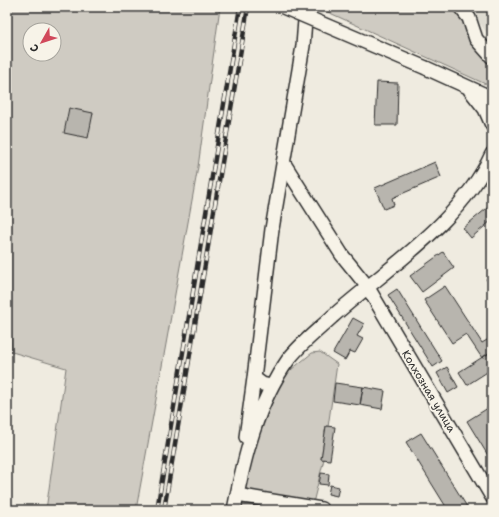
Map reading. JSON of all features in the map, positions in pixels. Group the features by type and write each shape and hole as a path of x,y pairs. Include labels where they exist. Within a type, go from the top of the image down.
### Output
{"street":[{"path":"283,7 492,98"},
{"path":"234,510 244,460 282,162 303,46 306,7"},
{"path":"460,7 469,18 476,39 492,57"},
{"path":"466,86 485,108 492,125"},
{"path":"244,460 271,386 299,348 367,286 414,248 458,205 480,179 492,154"},
{"name":"Колхозная улица","path":"282,162 342,255 367,286 492,497"},
{"path":"254,378 262,384 271,386"},
{"path":"237,495 321,510"}],"shaded area":[{"path":"7,7 220,7 198,167 136,510 46,510 66,368 12,352 7,274"},
{"path":"445,7 457,13 492,63 492,87 319,8"},
{"path":"468,7 492,7 492,40"},
{"path":"320,352 337,364 328,427 326,426 321,459 324,459 312,507 321,510 234,510 271,386 312,353"}],"building":[{"path":"377,82 398,83 397,125 375,125"},
{"path":"69,108 93,113 88,138 64,133"},
{"path":"435,162 441,177 392,198 394,205 384,209 375,188"},
{"path":"492,204 492,220 471,238 463,228"},
{"path":"443,252 454,268 422,292 410,276"},
{"path":"492,274 492,287 486,279"},
{"path":"445,286 482,343 492,337 492,351 482,358 466,334 452,343 424,300"},
{"path":"397,289 442,361 433,367 388,295"},
{"path":"353,318 364,324 357,336 363,339 355,353 350,351 345,360 333,353"},
{"path":"492,351 492,369 467,385 459,372"},
{"path":"447,367 458,387 448,393 437,373"},
{"path":"335,383 363,387 360,405 333,401"},
{"path":"363,387 385,391 382,409 360,405"},
{"path":"488,408 492,416 492,432 488,434 492,441 492,462 467,421"},
{"path":"326,426 335,427 330,460 321,459"},
{"path":"421,433 469,510 448,510 406,442"},
{"path":"321,473 329,474 328,485 319,484"},
{"path":"330,485 339,487 337,496 328,494"}],"railway":[{"path":"157,510 240,7"},
{"path":"164,510 248,7"}]}
